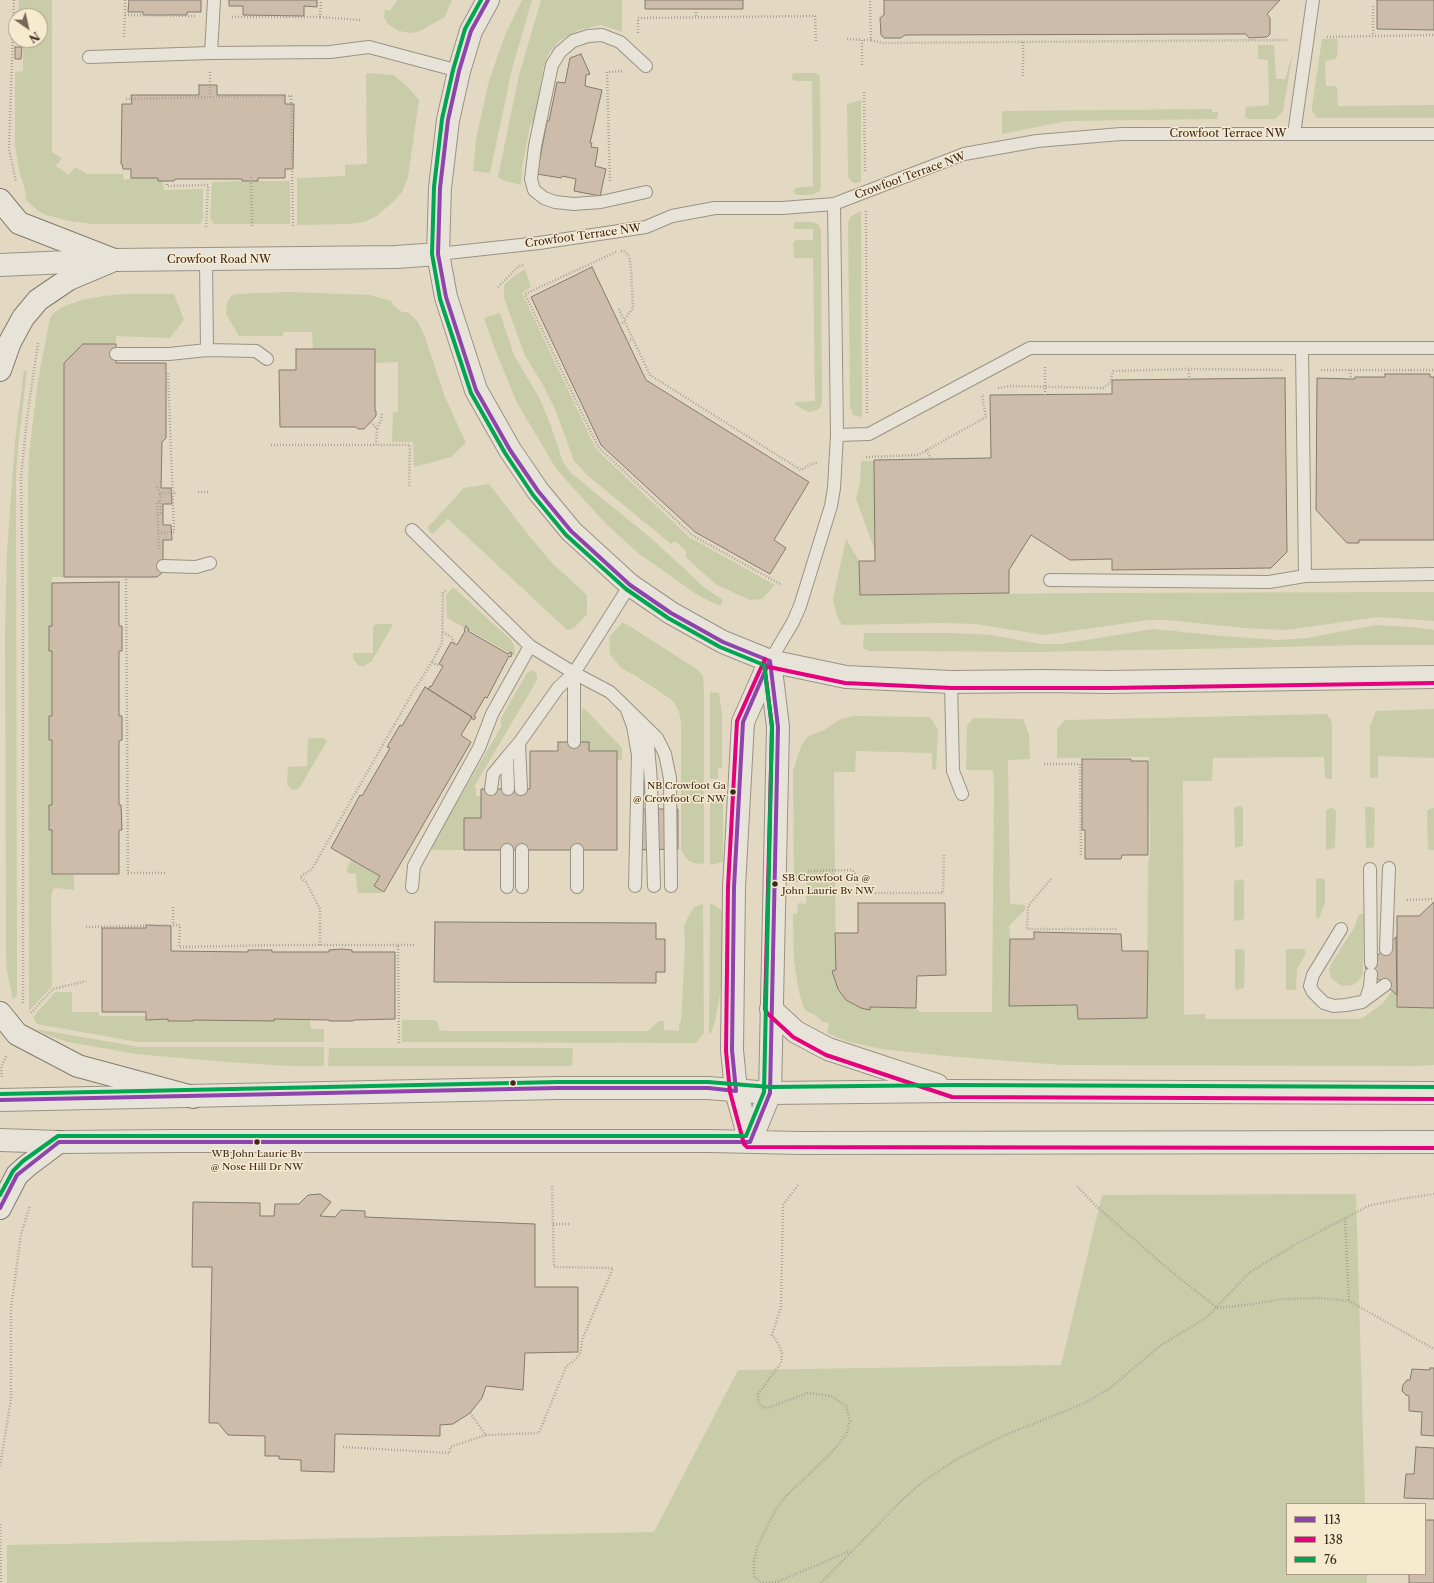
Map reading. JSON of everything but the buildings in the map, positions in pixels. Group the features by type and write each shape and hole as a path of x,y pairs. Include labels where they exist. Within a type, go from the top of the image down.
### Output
{"street":[{"path":"488,0 471,31 459,71 448,120 440,188 438,254 446,297 476,390 506,443 538,491 571,531 630,585 671,613 723,642 770,660 846,677 951,682 1108,682 1434,677"},
{"path":"0,200 19,223 114,260"},
{"name":"Crowfoot Road NW","path":"0,265 114,260 396,258 438,254"},
{"path":"0,370 10,342 23,318 38,300 69,279 114,260"},
{"path":"750,1142 770,1092 778,727 770,660"},
{"path":"750,1142 736,1091 732,1050 734,887 743,722 770,660"},
{"path":"771,1009 796,1032 828,1049 953,1091"},
{"path":"0,1013 17,1034 78,1066 193,1097"},
{"path":"1,1090 193,1097 558,1088 708,1088 770,1092 953,1091 1434,1093"},
{"path":"0,1140 59,1142 1434,1142"},
{"path":"0,1208 17,1175 59,1142"}],"lane":[{"path":"211,53 214,0"},
{"path":"1294,134 1313,0"},
{"path":"646,66 620,42 602,35 588,36 573,41 560,52 552,65 535,146 531,179 534,190 544,198 555,202 574,204 601,202 646,192"},
{"path":"89,57 211,53 330,52 369,47 459,71"},
{"name":"Crowfoot Terrace NW","path":"438,254 539,243 646,227 672,216 715,208 782,208 834,204 964,154 1037,141 1121,134 1434,134"},
{"path":"770,660 793,622 800,606 834,488 837,435 834,204"},
{"path":"206,260 207,350"},
{"path":"837,435 869,434 1030,348 1434,348"},
{"path":"1302,349 1305,576"},
{"path":"116,354 169,354 207,350 256,351 267,360"},
{"path":"412,530 530,646 610,692 657,738 665,754 670,778 671,886"},
{"path":"163,566 196,567 210,563"},
{"path":"1050,580 1269,582 1305,576 1434,574"},
{"path":"491,789 493,774 518,743 558,688 574,672 630,585"},
{"path":"412,887 414,866 479,748 492,714 530,646"},
{"path":"574,672 574,742"},
{"path":"951,682 953,772 962,794"},
{"path":"627,708 633,726 638,755 635,886"},
{"path":"639,721 648,745 651,782 654,886"},
{"path":"518,743 521,789"},
{"path":"507,756 508,789"},
{"path":"507,850 507,887"},
{"path":"522,850 522,887"},
{"path":"577,850 577,886"},
{"path":"1386,948 1389,868"},
{"path":"1366,999 1370,987 1371,968 1370,869"},
{"path":"1341,929 1313,975 1311,980 1311,989 1313,992 1324,1003 1334,1006 1356,1004 1366,999 1385,985"}],"path":[{"path":"14,0 9,149 16,185"},
{"path":"870,0 871,40"},
{"path":"1373,6 1373,36"},
{"path":"696,9 696,17"},
{"path":"638,38 638,18 815,16 816,41"},
{"path":"320,17 360,20"},
{"path":"1322,37 1434,35"},
{"path":"847,39 871,40 883,43 1288,40"},
{"path":"862,40 862,65"},
{"path":"1023,42 1023,78"},
{"path":"210,68 210,97"},
{"path":"610,188 607,72 630,71"},
{"path":"864,92 867,417"},
{"path":"126,99 291,96 292,228"},
{"path":"250,178 252,228"},
{"path":"166,181 166,186 208,185 206,228"},
{"path":"619,250 525,294 598,447 692,535 780,584"},
{"path":"608,252 619,250 624,251 629,256 633,308 624,321 620,324"},
{"path":"498,287 519,266 530,264"},
{"path":"619,309 650,374 801,470 811,464 819,463"},
{"path":"627,341 633,339"},
{"path":"23,1006 23,610 21,478 27,418 38,342"},
{"path":"158,533 174,532 167,366"},
{"path":"1189,370 1189,380"},
{"path":"1350,370 1351,379"},
{"path":"997,388 1011,386 1103,388 1110,383 1113,371 1434,370"},
{"path":"1045,387 1045,395"},
{"path":"866,457 918,455 986,417 982,396 986,393"},
{"path":"376,446 377,429 381,420 382,412"},
{"path":"371,422 377,429"},
{"path":"271,445 410,445 409,486"},
{"path":"926,450 932,460"},
{"path":"156,487 160,493 160,501 158,503 159,555"},
{"path":"198,492 210,492"},
{"path":"160,493 177,493"},
{"path":"320,945 320,909 306,882 300,877 312,869 389,733 432,662 442,643 443,593 459,576"},
{"path":"153,577 126,577 128,872 165,873"},
{"path":"443,632 451,637 455,644"},
{"path":"122,646 127,646"},
{"path":"432,662 437,665 441,665"},
{"path":"389,733 394,736"},
{"path":"1044,764 1080,764 1081,856"},
{"path":"808,871 852,870 857,876 857,893 943,893 944,855"},
{"path":"1051,879 1028,906 1027,929 1118,929"},
{"path":"1404,900 1434,899"},
{"path":"173,907 173,925"},
{"path":"86,927 180,925 179,947 414,945"},
{"path":"398,945 399,1044"},
{"path":"30,1015 53,989 86,981"},
{"path":"0,1067 1,1066 1,1090"},
{"path":"343,1447 450,1453 450,1447 486,1435 539,1433 566,1367 578,1357 581,1351 582,1340 613,1268 554,1267 552,1185"},
{"path":"798,1185 783,1205 782,1307 772,1335 778,1343 782,1353 781,1364 758,1394 758,1402 764,1408 808,1393 831,1396 846,1406 850,1421 846,1435 831,1453 787,1495 776,1509 757,1547 754,1561 754,1576 761,1582 777,1582 852,1550"},
{"path":"1077,1186 1096,1206 1126,1233 1217,1308 1283,1299 1319,1298 1349,1301 1434,1349"},
{"path":"820,1583 915,1488 951,1463 1003,1436 1084,1403 1109,1389 1161,1345 1206,1318 1217,1308 1248,1273 1296,1244 1368,1206 1434,1194"},
{"path":"0,1466 11,1399 11,1309 22,1234 31,1200"},
{"path":"1345,1218 1349,1301"},
{"path":"553,1224 571,1224"},
{"path":"470,1414 486,1435"},
{"path":"0,1524 0,1583"}],"green space":[{"path":"19,0 52,0 52,152 62,158 56,166 69,175 75,167 87,174 123,174 124,180 131,178 158,178 158,181 163,181 164,190 203,189 203,218 200,224 93,224 69,221 46,215 38,211 25,199 26,194 19,170 15,146 15,72 23,71 23,48 48,48 48,8 18,8"},
{"path":"397,0 452,0 445,17 420,31 411,33 399,31 388,24 384,18 385,9 390,11"},
{"path":"522,0 532,0 512,69 490,173 473,171 476,139 489,81 505,35"},
{"path":"541,0 622,0 622,32 601,25 579,30 559,41 549,53 544,65 535,118 530,126 522,167 521,185 505,181 498,177 519,75"},
{"path":"1322,39 1338,39 1337,57 1335,59 1325,61 1326,86 1337,87 1338,106 1434,105 1434,118 1317,118 1312,111 1312,107"},
{"path":"1258,45 1274,45 1276,79 1285,79 1293,52 1283,111 1275,119 1248,119 1245,117 1246,107 1269,105 1268,60 1258,59"},
{"path":"366,73 394,75 409,88 419,100 408,177 402,192 375,217 364,222 348,224 297,225 297,178 345,176 345,165 367,164"},
{"path":"794,73 816,73 819,75 820,79 821,187 820,191 812,195 799,195 793,192 795,188 813,186 812,81 795,81 792,79 792,75"},
{"path":"861,100 861,182 855,183 848,177 847,104"},
{"path":"1212,109 1212,112 1218,112 1217,119 1067,121 1002,134 1002,111"},
{"path":"290,181 290,224 214,224 210,218 212,182"},
{"path":"861,211 862,417 853,415 850,407 848,223 850,217"},
{"path":"795,222 813,222 819,225 821,230 822,403 821,407 817,410 810,412 794,404 796,402 815,401 813,258 794,258 793,243 796,240 813,240 813,229 795,229 793,227"},
{"path":"525,269 531,287 522,293 596,449 689,537 775,585 762,599 750,600 717,585 685,556 687,552 675,541 671,544 587,475 574,461 555,409 542,383 525,356 504,298 504,285 515,275"},
{"path":"288,292 370,295 391,301 392,304 402,312 408,312 418,322 425,337 445,397 466,443 451,457 414,467 413,442 392,442 393,412 398,412 398,362 375,363 374,349 313,349 312,332 283,332 283,336 239,336 226,314 227,303 231,296 236,294"},
{"path":"125,294 174,294 184,320 170,338 116,336 116,344 83,344 64,363 64,577 52,577 52,626 49,627 49,650 52,651 52,716 49,716 49,740 52,740 52,874 74,875 74,890 53,889 51,897 52,986 29,1011 28,480 29,453 38,380 50,318 54,313 62,307 82,300"},
{"path":"500,313 514,355 540,399 563,462 571,473 652,539 705,588 723,600 720,606 699,596 638,553 606,524 557,470 517,403 494,347 484,318"},
{"path":"24,370 27,371 18,446 16,478 17,995 13,1000 7,971 6,954 5,632 7,551 15,442"},
{"path":"861,461 875,461 875,551 856,499 860,484"},
{"path":"489,484 552,563 587,595 587,614 575,627 569,630 566,629 448,519 433,534 429,531 428,527 464,488"},
{"path":"846,539 859,561 860,595 1434,592 1434,621 1378,617 1286,630 1244,628 1167,620 1149,620 1044,635 976,624 942,623 842,625 837,616 833,599"},
{"path":"453,587 510,639 514,645 515,656 447,618 446,595"},
{"path":"623,622 698,670 703,676 704,864 694,863 688,860 681,850 681,723 679,711 672,700 621,668 610,654 609,637"},
{"path":"376,624 393,625 371,662 363,666 358,665 353,659 353,653 373,653 373,628"},
{"path":"1376,625 1434,630 1434,645 1360,645 1036,652 869,651 863,648 864,633 954,633 991,635 1041,644 1061,644 1153,629 1279,640 1307,638"},
{"path":"532,670 537,674 537,680 474,787 476,788 476,796 481,796 481,818 464,818 464,850 432,850 435,840 501,727 501,718 527,673"},
{"path":"710,692 719,693 722,714 722,768 718,768 718,779 710,779"},
{"path":"584,708 622,748 622,760 617,760 617,751 589,751 589,742 581,742 582,709"},
{"path":"1434,709 1434,758 1378,756 1378,777 1371,778 1370,726 1376,711"},
{"path":"1327,714 1332,725 1332,779 1327,779 1325,777 1324,757 1213,758 1212,781 1183,781 1184,1015 1205,1014 1205,1019 1358,1019 1364,1017 1383,1003 1392,991 1397,995 1397,1007 1434,1008 1434,1065 1062,1065 946,1056 881,1049 846,1041 827,1033 829,1023 823,1022 815,1015 806,1011 803,1006 794,961 793,914 797,914 798,903 806,904 806,882 794,882 793,771 801,746 808,736 822,731 841,719 853,716 930,717 938,729 936,770 932,769 932,753 856,751 855,772 834,772 836,970 833,971 838,989 846,1000 861,1008 870,1009 870,1007 916,1008 920,1012 992,1012 993,770 966,769 967,726 973,718 1023,719 1029,734 1030,759 1008,760 1010,904 1025,905 1025,910 1009,926 1010,939 1077,1005 1078,1018 1147,1018 1148,865 1150,854 1149,757 1057,758 1057,729 1065,720"},
{"path":"309,738 324,738 327,741 300,787 295,790 291,789 287,784 288,768 307,766"},
{"path":"710,801 723,802 723,862 710,865"},
{"path":"1241,806 1243,809 1243,846 1235,848 1234,809 1235,807"},
{"path":"1366,807 1372,807 1375,810 1374,847 1366,849 1365,809"},
{"path":"1333,808 1336,811 1335,848 1327,850 1326,810"},
{"path":"1434,808 1434,850 1429,850 1427,811"},
{"path":"351,860 380,876 374,886 383,892 358,893 356,874 348,873 346,870"},
{"path":"1318,878 1324,879 1325,881 1325,903 1319,918 1316,918 1316,880"},
{"path":"1242,879 1244,882 1244,919 1236,921 1234,919 1234,881"},
{"path":"710,903 719,908 722,912 722,931 721,985 719,1001 715,1021 711,1033 709,1033"},
{"path":"703,904 704,1033 696,1043 402,1042 402,1020 433,1020 438,1022 439,1030 445,1031 648,1031 659,1021 664,1021 664,1030 679,1031 679,1023 681,1022 685,945 684,926 694,907"},
{"path":"1359,914 1364,914 1363,974 1353,985 1342,986 1332,979 1329,971 1331,964 1354,928"},
{"path":"1236,949 1243,949 1245,951 1244,988 1236,990 1235,951"},
{"path":"1304,949 1306,953 1297,969 1296,989 1294,990 1287,990 1286,988 1286,950"},
{"path":"55,992 72,992 72,1012 99,1012 99,1016 146,1016 146,1020 168,1019 168,1021 273,1021 274,1019 310,1020 311,1029 324,1029 324,1042 137,1042 37,1024 33,1017"},
{"path":"36,1029 140,1047 324,1047 324,1066 290,1066 226,1062 136,1054 68,1042 45,1034"},
{"path":"329,1048 573,1048 572,1066 328,1066"},
{"path":"1356,1194 1365,1503 1286,1503 1286,1575 1367,1575 1367,1583 7,1583 7,1545 654,1532 738,1370 1061,1365 1102,1195"}],"transit line":[{"name":"76","path":"0,1195 13,1171 23,1161 58,1136 746,1136 764,1092 772,727 764,665 720,647 668,618 626,589 566,535 533,495 505,453 471,393 440,299 432,254 434,187 442,119 453,70 465,29 481,0"},
{"name":"113","path":"488,0 471,31 459,71 448,120 440,188 438,254 446,297 476,390 510,450 538,491 571,531 630,585 671,613 723,642 770,661"},
{"name":"138","path":"765,659 737,721 728,887 726,1051 730,1092 744,1144 747,1147 1434,1148"},
{"name":"113","path":"0,1208 17,1175 59,1142 750,1142 770,1093 778,727 770,661"},
{"name":"138","path":"764,662 772,727 765,1009 767,1013 793,1037 826,1055 952,1097 1434,1099"},
{"name":"113","path":"0,1100 558,1088 708,1088 736,1091 732,1050 734,887 743,722 769,662"},
{"name":"138","path":"769,667 845,683 951,688 1108,688 1434,683"},
{"name":"76","path":"0,1094 558,1082 708,1082 770,1087 953,1085 1434,1087"}],"place":[{"name":"NB Crowfoot Ga @ Crowfoot Cr NW","path":"733,792"},
{"name":"SB Crowfoot Ga @ John Laurie Bv NW","path":"775,884"},
{"name":"WB John Laurie Bv @ Nose Hill Dr NW","path":"257,1142"}]}
